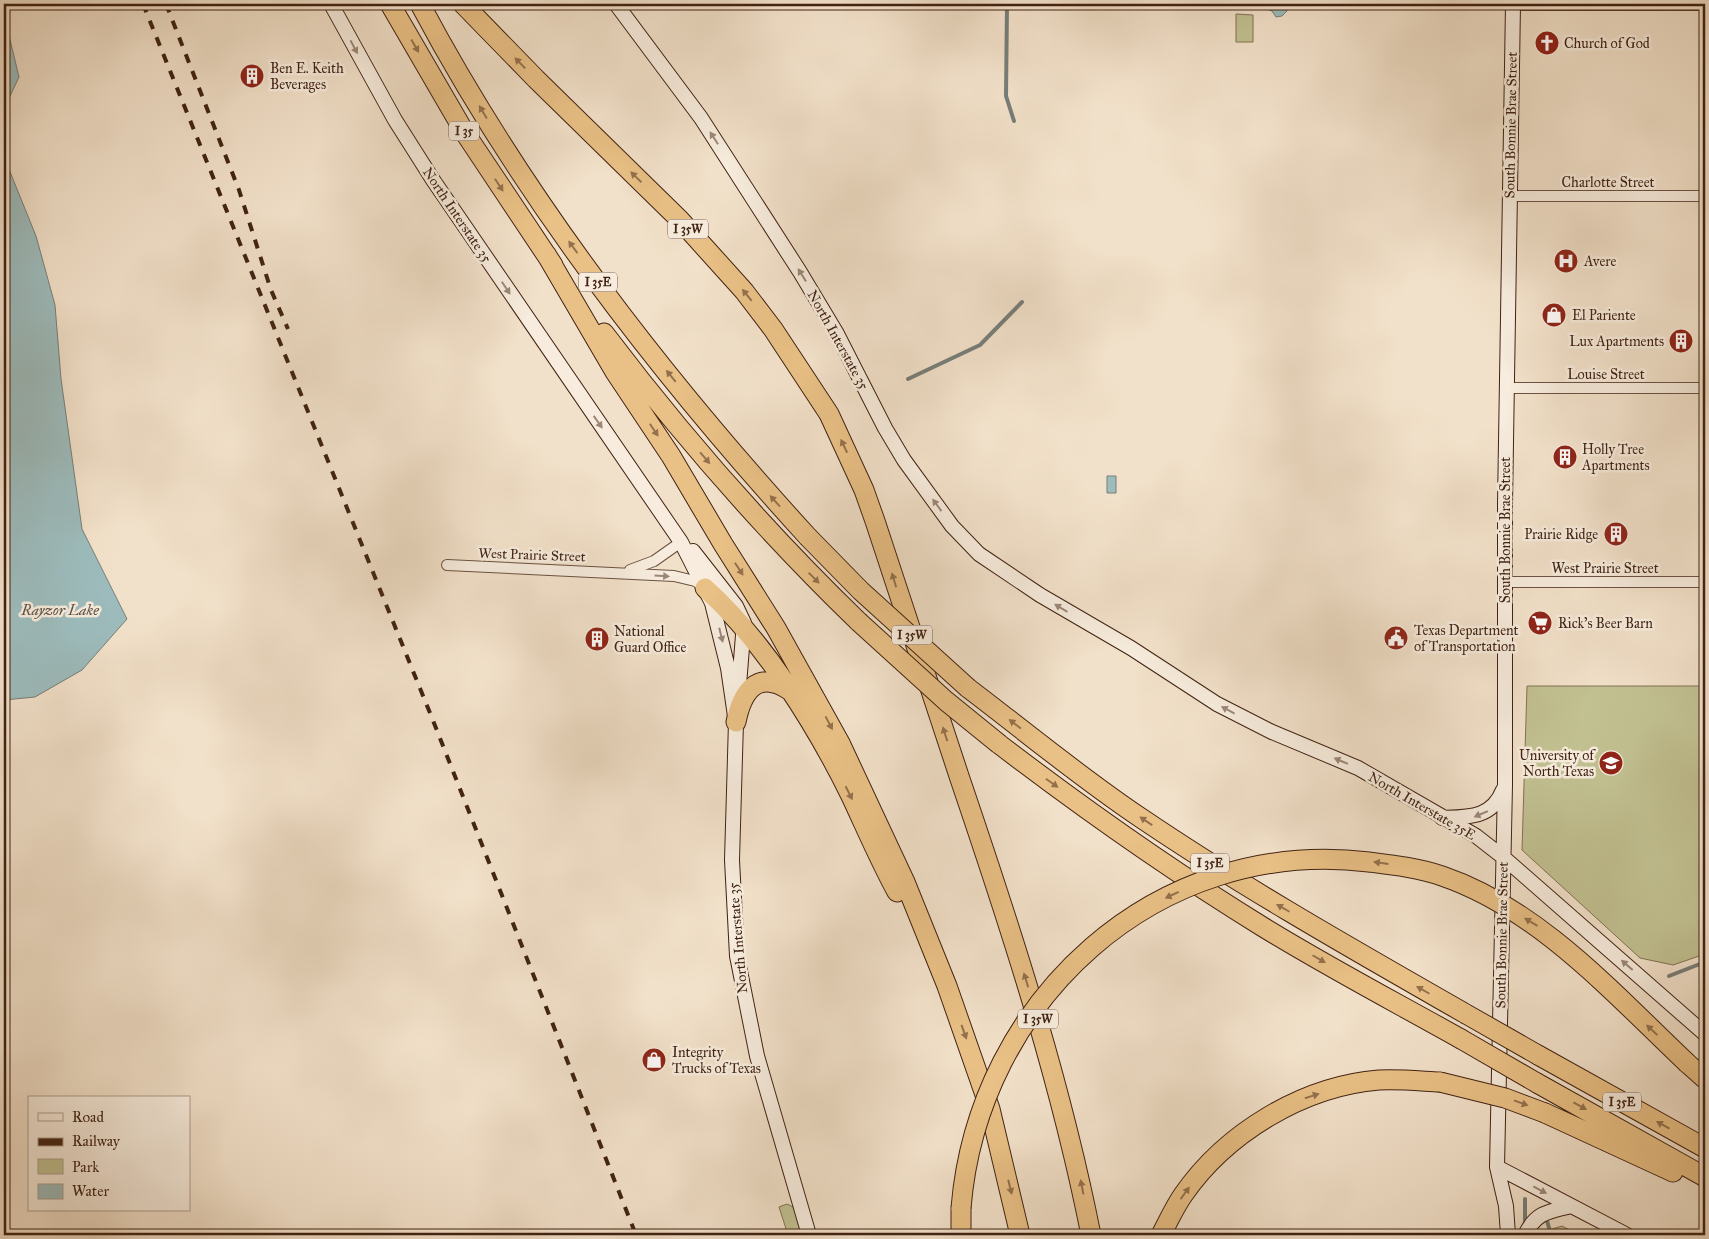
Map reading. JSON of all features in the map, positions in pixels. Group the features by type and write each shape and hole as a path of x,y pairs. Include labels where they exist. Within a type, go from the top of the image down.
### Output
{"highway":[{"name":"I 35","path":"390,4 465,132 546,254"},
{"name":"I 35E","path":"420,4 504,146 630,325 714,429 808,537 861,591 968,688 1073,770 1163,832 1264,897 1538,1055 1705,1148"},
{"name":"I 35W","path":"463,4 712,255 773,329 829,414 864,490 875,521 1014,940 1057,1088 1080,1177 1092,1235"},
{"name":"I 35E","path":"546,254 627,363 698,450 779,543 859,622 946,702 999,744 1133,841 1232,907 1334,969 1462,1039 1705,1177"},
{"path":"546,254 615,372 671,456 806,680 871,807 908,890 947,986 990,1109 1020,1235"},
{"path":"705,588 745,627 789,690 846,787 879,859 947,986"},
{"path":"736,722 744,694 754,686 769,682 789,690"},
{"path":"961,1235 961,1208 967,1165 985,1098 1019,1031 1054,984 1086,951 1115,927 1160,901 1204,880 1259,865 1316,857 1385,864 1441,876 1482,893 1537,925 1705,1080"},
{"path":"1160,1235 1183,1196 1215,1157 1259,1123 1304,1099 1354,1084 1378,1080 1440,1082 1505,1098 1544,1113 1705,1187"}],"main road":[{"name":"North Interstate 35","path":"331,4 391,112 433,180 681,542 705,588 724,648 736,722"},
{"name":"North Interstate 35","path":"616,4 701,118 795,264 836,332 885,428 904,460 952,526 979,554 1007,574 1103,632"},
{"name":"South Bonnie Brae Street","path":"1508,1235 1506,1206 1497,1168 1505,784 1504,582 1513,4"},
{"name":"North Interstate 35","path":"681,542 689,546 732,601 741,615 745,627 736,722 732,860 737,956 757,1056 809,1235"},
{"name":"North Interstate 35E","path":"1103,632 1234,713 1358,768 1441,818 1476,836 1503,857 1705,1034"},
{"path":"1441,818 1482,815 1494,806 1505,784"},
{"path":"1497,1168 1627,1235"},
{"path":"1525,1235 1532,1221 1543,1213 1571,1206"}],"street":[{"path":"1513,4 1705,4"},
{"name":"Charlotte Street","path":"1510,196 1705,196"},
{"name":"Louise Street","path":"1506,388 1705,388"},
{"name":"West Prairie Street","path":"616,572 646,565 681,542"},
{"name":"West Prairie Street","path":"447,565 616,572 686,578 705,588"},
{"name":"West Prairie Street","path":"1504,582 1705,582"}],"green space":[{"path":"1236,14 1253,15 1253,42 1236,42"},
{"name":"University of North Texas","path":"1527,686 1705,686 1705,954 1673,965 1640,958 1522,850"},
{"path":"787,1204 797,1209 805,1235 788,1235 779,1207"},
{"path":"1562,1226 1579,1235 1543,1235 1549,1230"}],"water":[{"path":"1269,4 1286,4 1287,11 1282,16 1276,17 1269,10"},
{"path":"4,19 19,77 4,109"},
{"name":"Rayzor Lake","path":"4,157 36,236 55,305 61,379 82,529 127,619 82,670 35,697 4,700"},
{"path":"1107,476 1116,476 1116,493 1107,493"}],"waterway":[{"path":"1007,4 1006,96 1014,121"},
{"path":"908,379 980,345 1022,302"},
{"path":"1669,976 1705,962"},
{"path":"1525,1199 1525,1227"},
{"path":"1546,1217 1551,1235"}],"railway":[{"path":"143,4 432,718 636,1235"},
{"path":"166,4 239,190 271,290 288,329"}],"place":[{"name":"Church of God","path":"1547,43"},
{"name":"Ben E. Keith Beverages","path":"252,76"},
{"name":"Avere","path":"1566,261"},
{"name":"El Pariente","path":"1554,315"},
{"name":"Lux Apartments","path":"1681,341"},
{"name":"Holly Tree Apartments","path":"1565,457"},
{"name":"Prairie Ridge","path":"1616,534"},
{"name":"Rick's Beer Barn","path":"1540,623"},
{"name":"Texas Department of Transportation","path":"1396,638"},
{"name":"National Guard Office","path":"597,639"},
{"name":"University of North Texas","path":"1611,763"},
{"name":"Integrity Trucks of Texas","path":"654,1060"}]}
